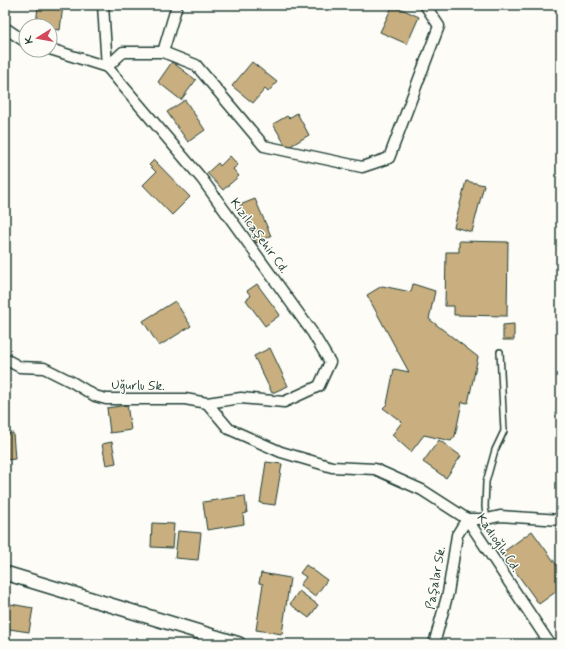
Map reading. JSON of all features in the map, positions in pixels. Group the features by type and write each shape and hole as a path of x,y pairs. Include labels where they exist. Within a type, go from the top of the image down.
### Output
{"street":[{"path":"103,5 107,67"},
{"path":"163,52 177,5"},
{"path":"107,67 122,52 163,52 196,65 264,146 362,167 389,158 439,26 425,5"},
{"path":"5,28 18,37"},
{"path":"58,52 107,67"},
{"name":"Kızılcaşehir Cd.","path":"107,67 202,179 312,332 330,362 319,386 284,402 241,398 207,403"},
{"name":"Uğurlu Sk.","path":"5,359 20,367 44,368 72,382 95,396 106,399 185,399 207,403"},
{"name":"Kadıoğlu Cd.","path":"207,403 229,429 281,452 332,467 375,469 422,490 467,519 550,644"},
{"path":"467,519 487,519 500,516 561,520"},
{"name":"Paşalar Sk.","path":"434,644 448,593 457,535 467,519"},
{"path":"5,573 239,644"}],"lane":[{"path":"487,519 485,507 486,482 495,450 504,431 500,352"}],"building":[{"path":"38,5 63,5 60,30 58,30 58,18 37,18"},
{"path":"393,5 419,17 407,44 380,32"},
{"path":"172,62 196,80 181,100 158,82"},
{"path":"252,62 277,82 268,92 265,89 253,103 232,86"},
{"path":"185,100 205,130 188,142 167,112"},
{"path":"297,113 309,135 287,148 273,124 287,116 289,118"},
{"path":"230,156 238,165 233,169 239,176 223,190 207,173 218,163 220,166"},
{"path":"154,160 190,197 172,215 143,185 156,172 149,165"},
{"path":"466,181 484,185 472,232 454,227"},
{"path":"255,199 271,236 256,243 240,205"},
{"path":"459,241 508,242 507,316 454,315 454,306 445,306 446,252 459,252"},
{"path":"257,284 280,315 265,326 246,300 251,296 247,291"},
{"path":"413,284 435,291 429,319 478,357 468,403 462,402 455,436 451,441 424,435 411,452 392,435 402,422 383,408 387,404 394,369 409,372 367,295 382,286 411,292"},
{"path":"175,301 191,326 159,346 143,321"},
{"path":"514,324 514,340 503,340 503,325"},
{"path":"270,348 288,386 272,393 254,356"},
{"path":"127,405 131,430 110,433 107,408"},
{"path":"13,433 15,459 5,460 5,434"},
{"path":"439,440 461,456 446,478 423,462"},
{"path":"112,442 116,463 106,465 102,444"},
{"path":"266,462 282,464 275,505 260,503"},
{"path":"245,496 247,513 243,514 244,524 207,530 203,502"},
{"path":"152,523 174,524 172,548 151,547"},
{"path":"178,531 201,533 198,560 175,558"},
{"path":"532,531 561,571 561,588 539,604 502,553"},
{"path":"306,565 327,580 315,597 300,585 306,577 300,573"},
{"path":"261,573 290,578 282,634 256,630 263,584 259,583"},
{"path":"299,591 318,605 309,618 290,604"},
{"path":"5,603 33,608 29,632 9,629 7,644 5,644"}]}
